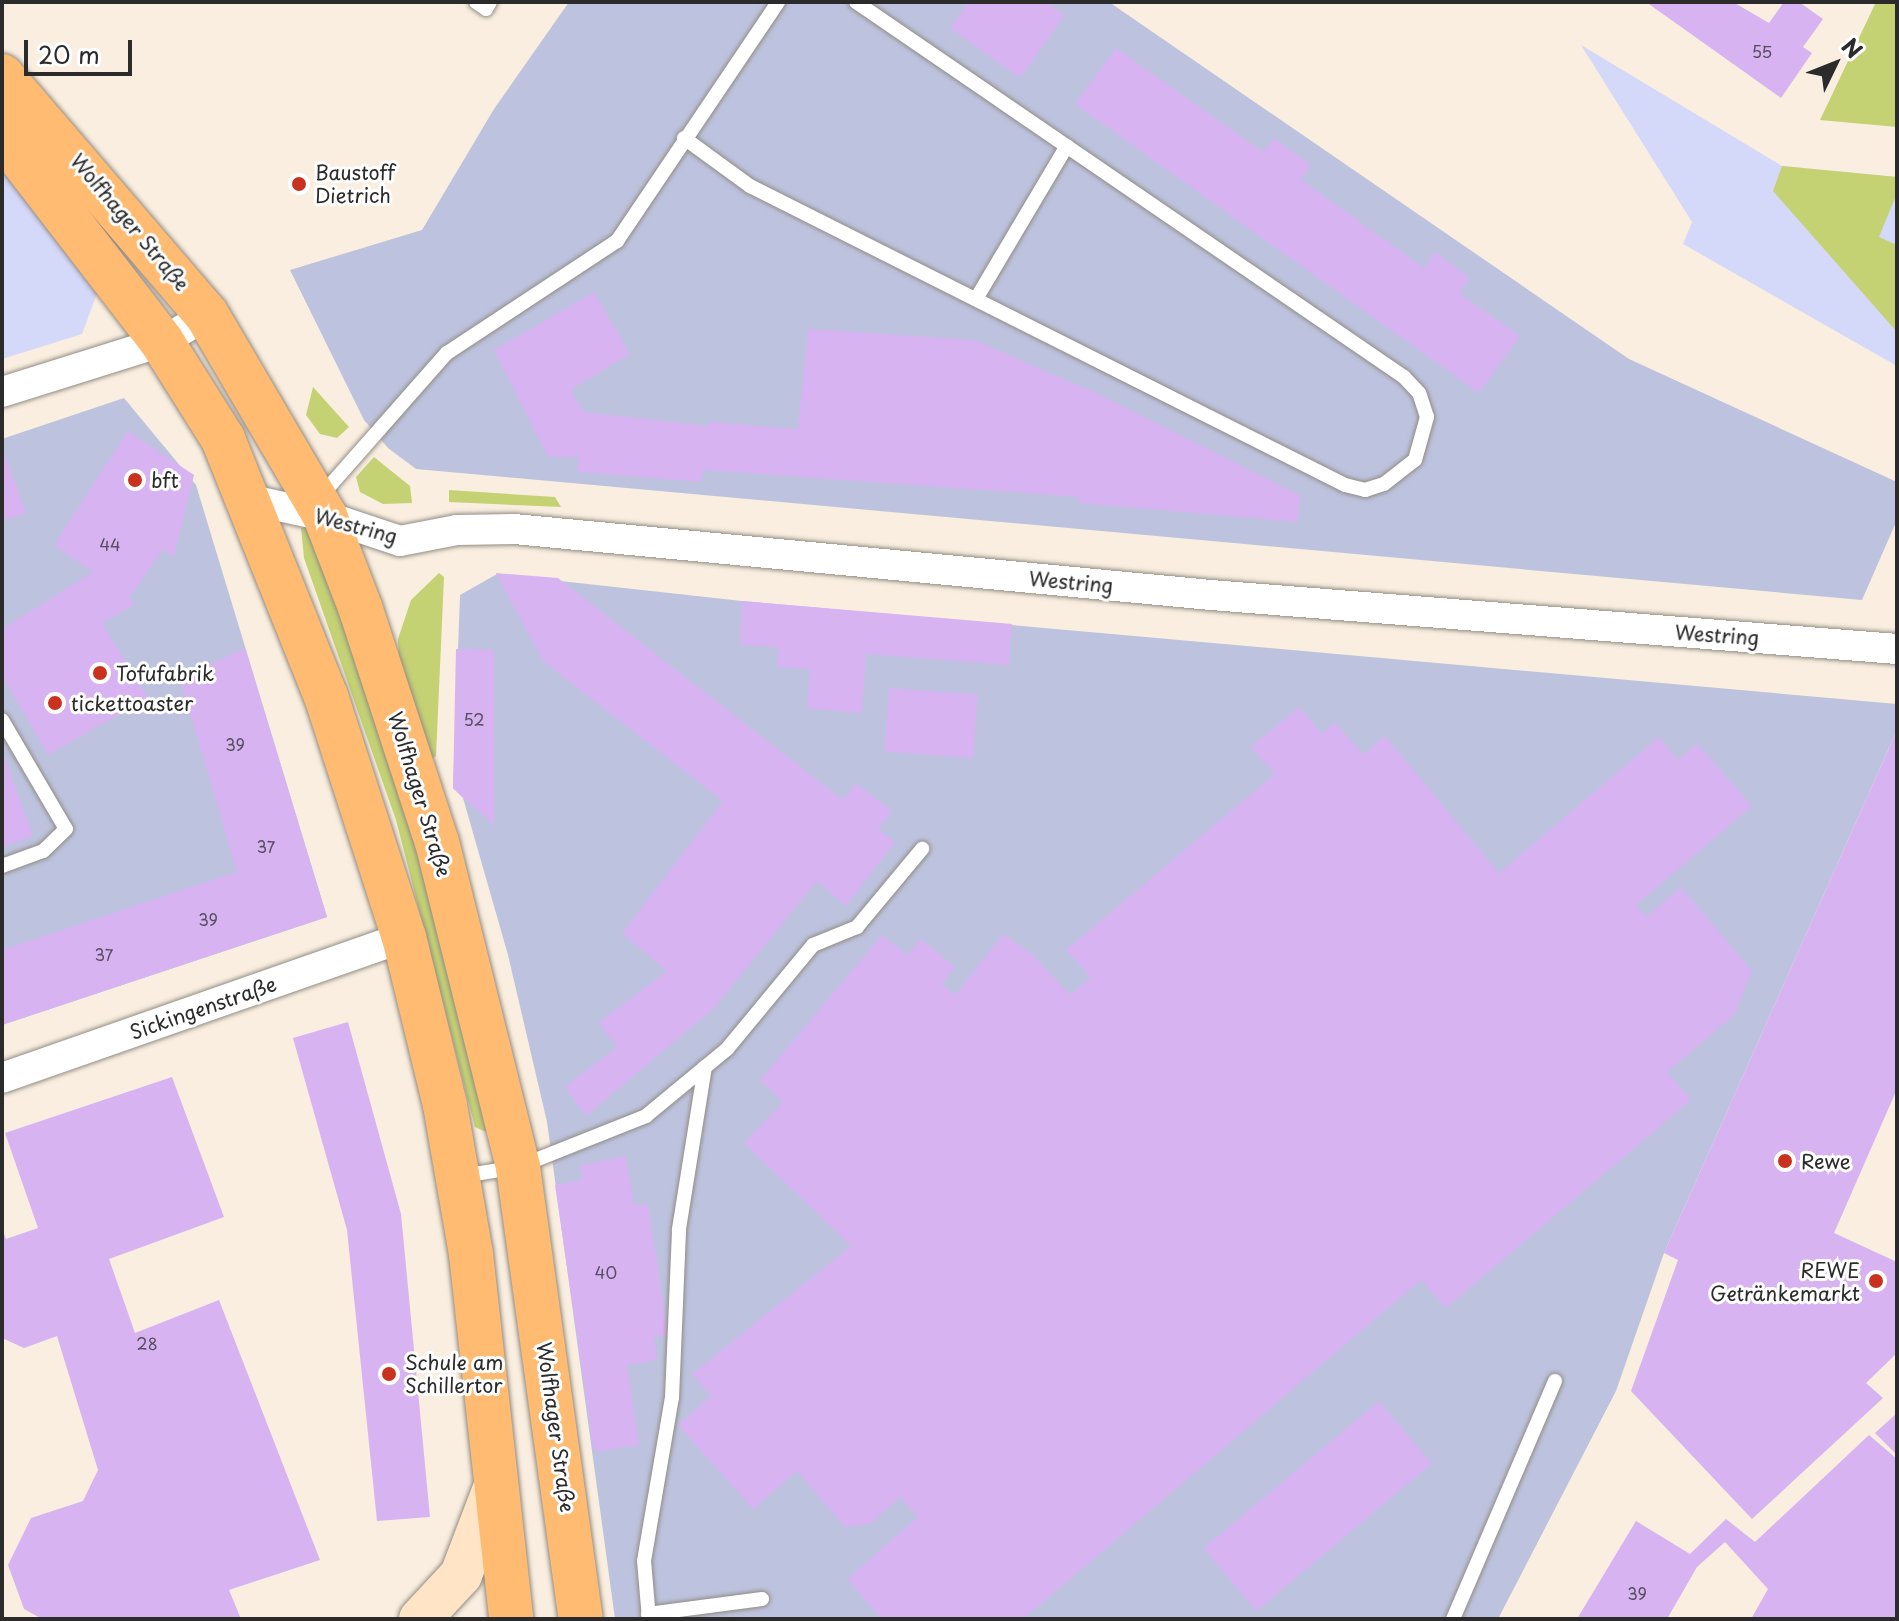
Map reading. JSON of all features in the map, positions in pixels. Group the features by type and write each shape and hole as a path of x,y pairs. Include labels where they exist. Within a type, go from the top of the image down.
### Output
{"main road":[{"name":"Wolfhager Straße","path":"2,76 207,315 321,509 437,842 518,1167 579,1616"},
{"name":"Wolfhager Straße","path":"2,134 162,342 223,439 251,500 326,696 404,937 457,1177 471,1254 511,1619"},
{"path":"420,1619 461,1575 496,1483"}],"street":[{"path":"2,392 162,342 207,315"},
{"name":"Westring","path":"251,500 321,509 400,541 457,530 514,529 1211,595 1897,649"},
{"name":"Sickingenstraße","path":"2,1078 404,937"}],"lane":[{"path":"476,2 486,9 490,2"},
{"path":"321,509 447,353 617,241 778,2"},
{"path":"684,138 750,186 1345,485 1365,490 1384,484 1415,460 1427,417 1419,393 1404,377 856,2"},
{"path":"976,299 1067,146"},
{"path":"2,720 66,829 43,851 2,866"},
{"path":"457,1177 518,1167 646,1116 727,1049 813,945 857,927 922,849"},
{"path":"705,1067 679,1229 672,1398 644,1561 648,1616 762,1599"},
{"path":"1453,1619 1555,1381"}],"shaded area":[{"name":"Baustoff Dietrich","path":"569,2 1109,2 1629,359 1897,482 1897,520 1862,600 416,469 388,448 364,420 290,270 422,230 494,109"},
{"path":"1581,45 1782,166 1897,177 1897,366 1683,244 1692,222"},
{"path":"2,168 99,288 82,334 2,359"},
{"path":"124,398 196,485 327,917 2,1025 2,439"},
{"path":"497,574 742,601 1897,704 1897,730 1664,1253 1616,1391 1498,1619 615,1619 547,1122 508,955 463,798 453,788 460,595"}],"green space":[{"path":"1876,2 1897,2 1897,127 1820,120"},
{"path":"1782,166 1897,177 1897,193 1879,237 1897,245 1897,332 1773,191"},
{"path":"313,387 349,427 337,438 320,434 306,415"},
{"path":"374,457 410,486 412,503 383,504 360,492 356,477"},
{"path":"449,490 555,497 561,507 449,502"},
{"path":"301,528 310,528 410,810 490,1127 486,1132 475,1127 396,820 304,558"},
{"path":"439,573 444,577 436,756 431,760 399,661 398,639 411,600"}],"building":[{"path":"968,2 1047,2 1065,15 1020,78 950,28"},
{"path":"1646,2 1733,2 1769,23 1784,2 1799,2 1823,19 1803,47 1812,53 1781,98"},
{"path":"1116,48 1263,152 1274,138 1311,165 1300,179 1424,268 1435,252 1470,278 1459,293 1520,336 1479,393 1075,104"},
{"path":"594,292 630,354 570,390 584,412 709,426 709,422 798,429 808,329 974,340 1094,392 1301,496 1297,522 1079,503 1079,497 704,470 701,482 577,472 579,457 548,457 494,350"},
{"path":"128,431 194,475 174,557 163,549 129,598 135,604 102,623 148,698 48,755 2,675 2,629 93,572 54,545"},
{"path":"2,447 26,513 2,521"},
{"path":"496,573 558,578 843,800 856,783 892,811 878,829 895,842 846,906 817,881 714,1008 586,1116 565,1087 617,1047 598,1023 667,971 622,933 723,801 543,661"},
{"path":"742,601 1012,624 1009,665 866,654 862,713 807,709 810,669 777,667 778,647 740,645"},
{"path":"245,648 327,917 2,1025 2,950 237,872 180,679"},
{"path":"456,649 494,650 494,825 453,788"},
{"path":"889,688 978,694 973,758 885,752"},
{"path":"1299,707 1322,734 1335,722 1363,755 1385,736 1499,873 1659,737 1678,760 1697,743 1752,806 1636,905 1646,917 1681,887 1752,971 1734,1015 1667,1072 1691,1100 1446,1308 1421,1280 1023,1619 882,1619 847,1579 918,1517 900,1497 870,1524 845,1527 797,1471 753,1509 678,1425 711,1396 692,1374 851,1246 744,1143 783,1102 760,1080 882,935 907,955 921,939 955,967 942,984 955,995 1003,934 1032,954 1070,995 1091,977 1066,950 1275,774 1251,747"},
{"name":"Rewe","path":"1897,730 1897,1089 1834,1233 1897,1262 1897,1353 1866,1383 1883,1398 1752,1519 1631,1391 1678,1260 1664,1253"},
{"path":"2,750 33,836 2,847"},
{"name":"Schule am Schillertor","path":"348,1022 401,1214 430,1517 377,1521 347,1230 293,1038"},
{"path":"172,1077 224,1217 109,1259 135,1333 219,1300 320,1560 229,1590 241,1619 42,1619 24,1609 8,1565 31,1518 83,1501 98,1470 57,1336 24,1348 2,1338 2,1229 6,1239 38,1228 5,1133"},
{"path":"626,1156 634,1206 648,1204 668,1335 654,1337 657,1360 627,1365 639,1445 594,1452 555,1185 582,1180 580,1165"},
{"path":"1379,1401 1432,1464 1256,1611 1204,1548"},
{"path":"1897,1413 1897,1452 1895,1453 1875,1433"},
{"path":"1869,1435 1897,1459 1897,1619 1751,1619 1768,1589 1725,1542 1697,1567 1667,1619 1577,1619 1636,1521 1690,1554 1726,1519 1755,1542"}],"place":[{"name":"Baustoff Dietrich","path":"299,184"},
{"name":"bft","path":"135,480"},
{"name":"Tofufabrik","path":"100,673"},
{"name":"tickettoaster","path":"55,703"},
{"name":"Rewe","path":"1785,1161"},
{"name":"REWE Getränkemarkt","path":"1876,1281"},
{"name":"Schule am Schillertor","path":"389,1374"}]}
